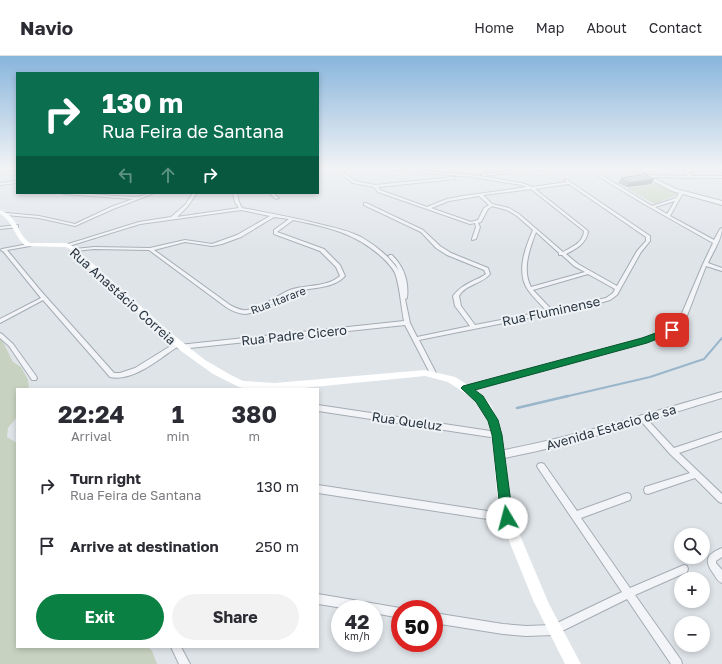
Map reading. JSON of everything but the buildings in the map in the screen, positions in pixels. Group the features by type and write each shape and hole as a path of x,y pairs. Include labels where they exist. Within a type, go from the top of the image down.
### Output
{"main road":[{"path":"3,213 14,222 24,242 28,245"},
{"name":"Rua Anastácio Correia","path":"28,245 71,248 179,345 230,379 253,388 410,373 433,374 466,388 487,408 493,420 497,435 507,518 527,571 554,630 573,664"}],"street":[{"path":"127,195 144,196"},
{"path":"173,218 186,206 193,195"},
{"path":"236,195 241,210"},
{"path":"274,195 277,198"},
{"path":"391,195 466,222 480,221 486,208 491,206"},
{"path":"427,208 448,200 478,195"},
{"path":"480,195 491,206 510,210 535,229 561,254 587,273 618,289"},
{"path":"541,195 586,231 586,237 584,240 572,249 561,254"},
{"name":"Rua Fluminense","path":"416,339 604,300 612,296 618,289 639,251 648,241 648,237 589,195"},
{"path":"633,195 716,243"},
{"path":"668,216 679,195"},
{"path":"691,195 722,203"},
{"path":"3,213 39,217 73,226 112,208 144,196"},
{"path":"652,207 677,199"},
{"path":"365,204 422,231 438,247 449,254 486,269 488,274 486,277 459,290 455,298 458,306 473,327"},
{"path":"71,248 134,224 241,210 304,221 351,234 380,253 392,264 400,284 407,323 433,374"},
{"path":"71,248 150,249 185,241 212,245 220,244 239,236 274,215"},
{"name":"Rua Itarare","path":"150,249 228,306 240,312 249,311 264,307 294,291 334,281 343,276 338,266 322,250 275,233 275,231 292,219"},
{"path":"474,239 478,227 476,222"},
{"path":"0,228 17,226"},
{"path":"535,229 531,240 525,269 525,279 530,289 550,311"},
{"path":"466,388 644,341 679,326 685,315 705,264 722,229"},
{"path":"2,250 28,245"},
{"path":"2,250 112,374 125,374 142,367 179,345"},
{"path":"705,264 722,270"},
{"path":"530,289 587,273"},
{"path":"0,321 44,298"},
{"name":"Rua Padre Cicero","path":"179,345 407,323"},
{"path":"0,335 11,346 34,378"},
{"name":"Avenida Estacio de sa","path":"499,455 540,447 722,395"},
{"name":"Rua Queluz","path":"319,408 497,435"},
{"path":"642,418 695,475 722,499"},
{"path":"673,452 722,435"},
{"path":"541,466 677,664"},
{"path":"648,490 695,475"},
{"path":"319,489 507,518"},
{"path":"575,516 627,497"},
{"path":"722,552 712,559 712,564 722,578"},
{"path":"443,619 503,629 526,631 554,630 628,594 684,570"},
{"path":"319,599 391,611"},
{"path":"177,648 185,664"}],"green space":[{"path":"640,195 675,195 655,204"},
{"path":"0,336 13,362 21,367 28,380 29,388 16,388 16,418 8,428 7,437 16,442 16,648 149,648 152,651 157,664 0,664"}],"waterway":[{"path":"564,397 650,377 704,359 722,338"},
{"path":"517,408 568,396"}],"route":[{"path":"507,518 497,435 493,420 487,408 466,388 644,341 672,330"}]}
